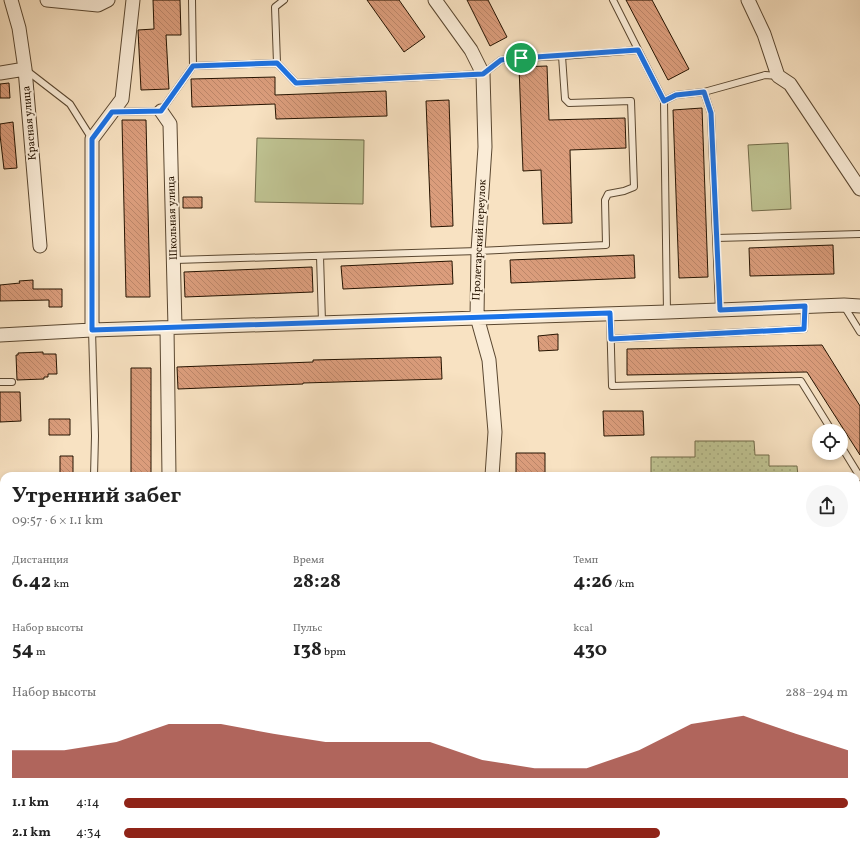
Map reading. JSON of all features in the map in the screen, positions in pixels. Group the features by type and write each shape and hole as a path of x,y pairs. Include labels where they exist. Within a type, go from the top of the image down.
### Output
{"street":[{"name":"Красная улица","path":"11,0 19,28 25,69 40,246"},
{"path":"47,0 98,5 108,0"},
{"path":"92,330 92,139 122,99 132,0"},
{"path":"748,0 764,34 778,76 790,84 860,189"},
{"path":"437,1 471,50 483,74"},
{"path":"0,73 25,69"},
{"name":"Пролетарский переулок","path":"483,74 485,147 478,251 477,317 488,360 494,432 492,472"},
{"name":"Школьная улица","path":"161,111 170,124 175,260 171,327 169,472"},
{"path":"0,335 171,327 667,312 844,304 860,306"}],"lane":[{"path":"112,112 161,111 193,66 192,0"},
{"path":"284,0 275,7 277,63 296,83 483,74 501,60 638,50"},
{"path":"613,0 664,101 667,312"},
{"path":"175,260 478,251 606,245 605,200 608,194 624,191 634,187 631,101 569,103 565,99 562,56"},
{"path":"193,66 277,63"},
{"path":"25,69 70,104 92,139"},
{"path":"664,101 676,95 704,92 764,75 778,76"},
{"path":"704,92 711,113 720,310"},
{"path":"716,238 860,234"},
{"path":"320,256 322,322"},
{"path":"844,304 860,332"},
{"path":"611,339 804,329 805,306"},
{"path":"610,313 612,386 801,381 828,424"},
{"path":"92,330 95,436 94,472"},
{"path":"0,382 12,382"},
{"path":"848,457 857,472"}],"green space":[{"path":"257,138 364,140 363,204 255,202"},
{"path":"788,143 791,209 752,211 748,145"},
{"path":"695,441 754,441 755,455 769,455 769,466 797,466 798,472 651,472 651,457 695,457"}],"building":[{"path":"153,0 180,0 181,35 166,35 169,89 141,90 138,30 154,29"},
{"path":"367,0 399,0 425,37 404,52"},
{"path":"467,0 488,0 507,37 490,46"},
{"path":"626,0 652,0 689,69 668,80"},
{"path":"547,66 549,120 625,118 626,148 570,150 572,223 543,224 541,170 523,171 519,67"},
{"path":"275,77 275,95 386,91 387,116 276,119 275,104 192,107 191,79"},
{"path":"9,83 10,98 0,98 0,84"},
{"path":"449,100 453,226 431,227 426,101"},
{"path":"702,108 708,277 679,278 673,110"},
{"path":"122,120 146,120 150,297 126,297"},
{"path":"13,122 17,168 4,169 0,124"},
{"path":"183,197 202,197 202,208 183,208"},
{"path":"833,245 834,274 750,276 749,248"},
{"path":"634,255 635,278 511,283 510,260"},
{"path":"452,261 453,284 343,289 341,266"},
{"path":"312,267 313,292 185,297 184,272"},
{"path":"33,280 33,289 62,289 62,307 49,307 49,300 0,301 0,285"},
{"path":"558,334 558,350 539,351 538,336"},
{"path":"822,345 860,406 860,455 848,436 848,424 840,424 807,372 627,375 627,349"},
{"path":"43,352 43,354 56,354 57,374 48,374 48,377 44,377 44,379 17,380 16,355 18,355 18,353"},
{"path":"441,357 442,379 303,383 178,389 177,367 313,362 313,360"},
{"path":"131,368 151,368 151,472 131,472"},
{"path":"0,392 20,392 21,421 0,422"},
{"path":"603,411 643,411 644,435 604,436"},
{"path":"49,419 70,419 70,435 49,435"},
{"path":"516,453 545,453 545,472 516,472"},
{"path":"60,456 73,456 73,472 60,472"}],"route":[{"path":"638,50 664,101 676,95 704,92 711,113 720,310 805,306 804,329 611,339 610,313 92,330 92,139 112,112 161,111 193,66 277,63 296,83 483,74 501,60 521,58 638,50"}]}
